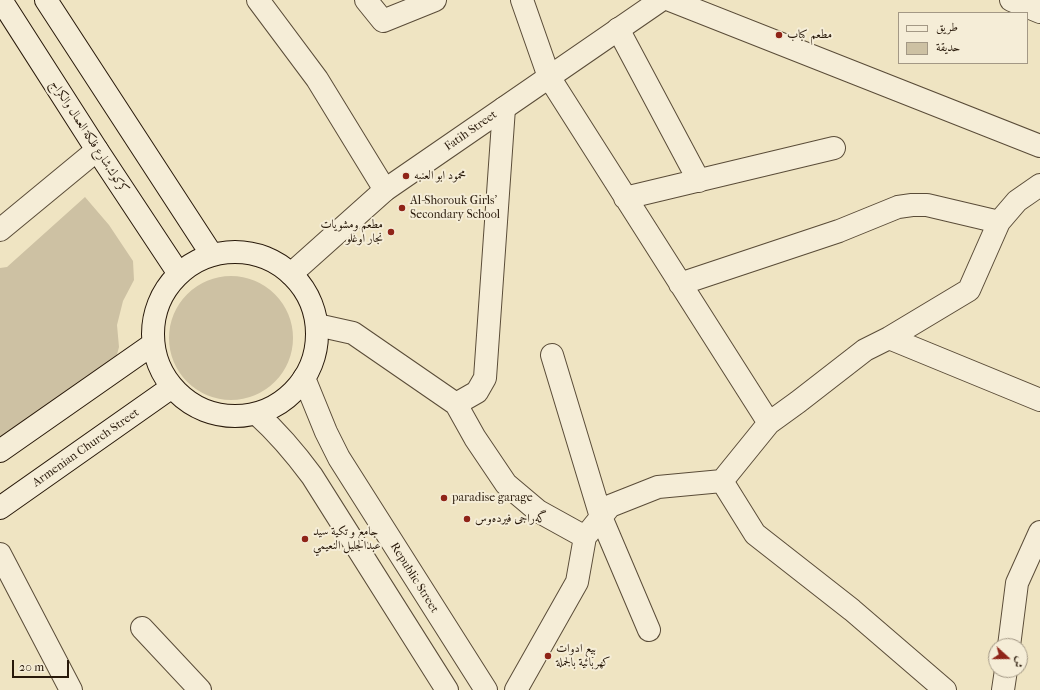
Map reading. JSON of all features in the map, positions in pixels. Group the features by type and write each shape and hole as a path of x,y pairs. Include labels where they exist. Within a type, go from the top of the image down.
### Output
{"street":[{"name":"كركوك,شارع فلكة العمال والكراج","path":"1,0 96,150 179,274"},
{"path":"46,0 212,255"},
{"path":"258,0 317,79 384,190"},
{"path":"366,0 383,20 435,0"},
{"path":"522,0 549,77 769,423"},
{"path":"670,0 1040,146"},
{"path":"1012,0 1040,12"},
{"name":"Fatih Street","path":"291,274 384,190 618,29 651,3"},
{"path":"618,29 699,181"},
{"path":"456,404 477,392 485,378 504,108"},
{"path":"625,198 834,148"},
{"path":"0,230 96,150"},
{"path":"516,690 577,582 585,537 610,506 658,487 722,481 769,423 865,350 889,338 968,290 999,222 1017,201 1040,185"},
{"path":"680,284 839,231 898,207 927,205 999,222"},
{"path":"240,252 268,259 291,274 304,289 312,306 317,325 315,352 304,378 292,394 276,406 257,414 234,417 210,413 189,403 172,387 159,367 153,344 153,325 157,306 166,289 179,274 194,262 212,255 240,252"},
{"path":"317,325 353,333 456,404 475,438 506,484 538,511 585,537"},
{"path":"889,338 1040,400"},
{"path":"0,451 153,344"},
{"path":"552,355 601,517 649,630"},
{"name":"Republic Street","path":"304,378 326,432 339,458 486,690"},
{"name":"Armenian Church Street","path":"0,508 172,387"},
{"path":"257,414 277,432 312,476 447,690"},
{"path":"722,481 755,534 852,610 945,690"},
{"path":"1010,638 1017,583 1040,532"},
{"path":"0,554 71,690"},
{"path":"142,628 200,690"},
{"path":"1003,690 1005,678"}],"green space":[{"path":"85,197 109,225 133,261 134,280 123,301 117,325 119,347 114,366 0,447 0,268 7,267"},
{"path":"237,276 255,280 266,286 279,298 289,314 293,338 289,362 283,373 271,386 249,398 225,400 207,396 196,390 183,378 171,356 169,332 173,314 179,303 191,290 213,278"}],"place":[{"name":"مطعم كباب","path":"779,35"},
{"name":"محمود ابو العنبه","path":"406,176"},
{"name":"Al-Shorouk Girls' Secondary School","path":"402,208"},
{"name":"مطعم ومشويات نجار اوغلو","path":"391,232"},
{"name":"paradise garage","path":"444,498"},
{"name":"گەراجی فیردەوس","path":"467,519"},
{"name":"جامع و تكية سيد عبدالجليل النعيمي","path":"305,539"},
{"name":"بيع ادوات كهربائية بالجملة","path":"548,656"}]}
